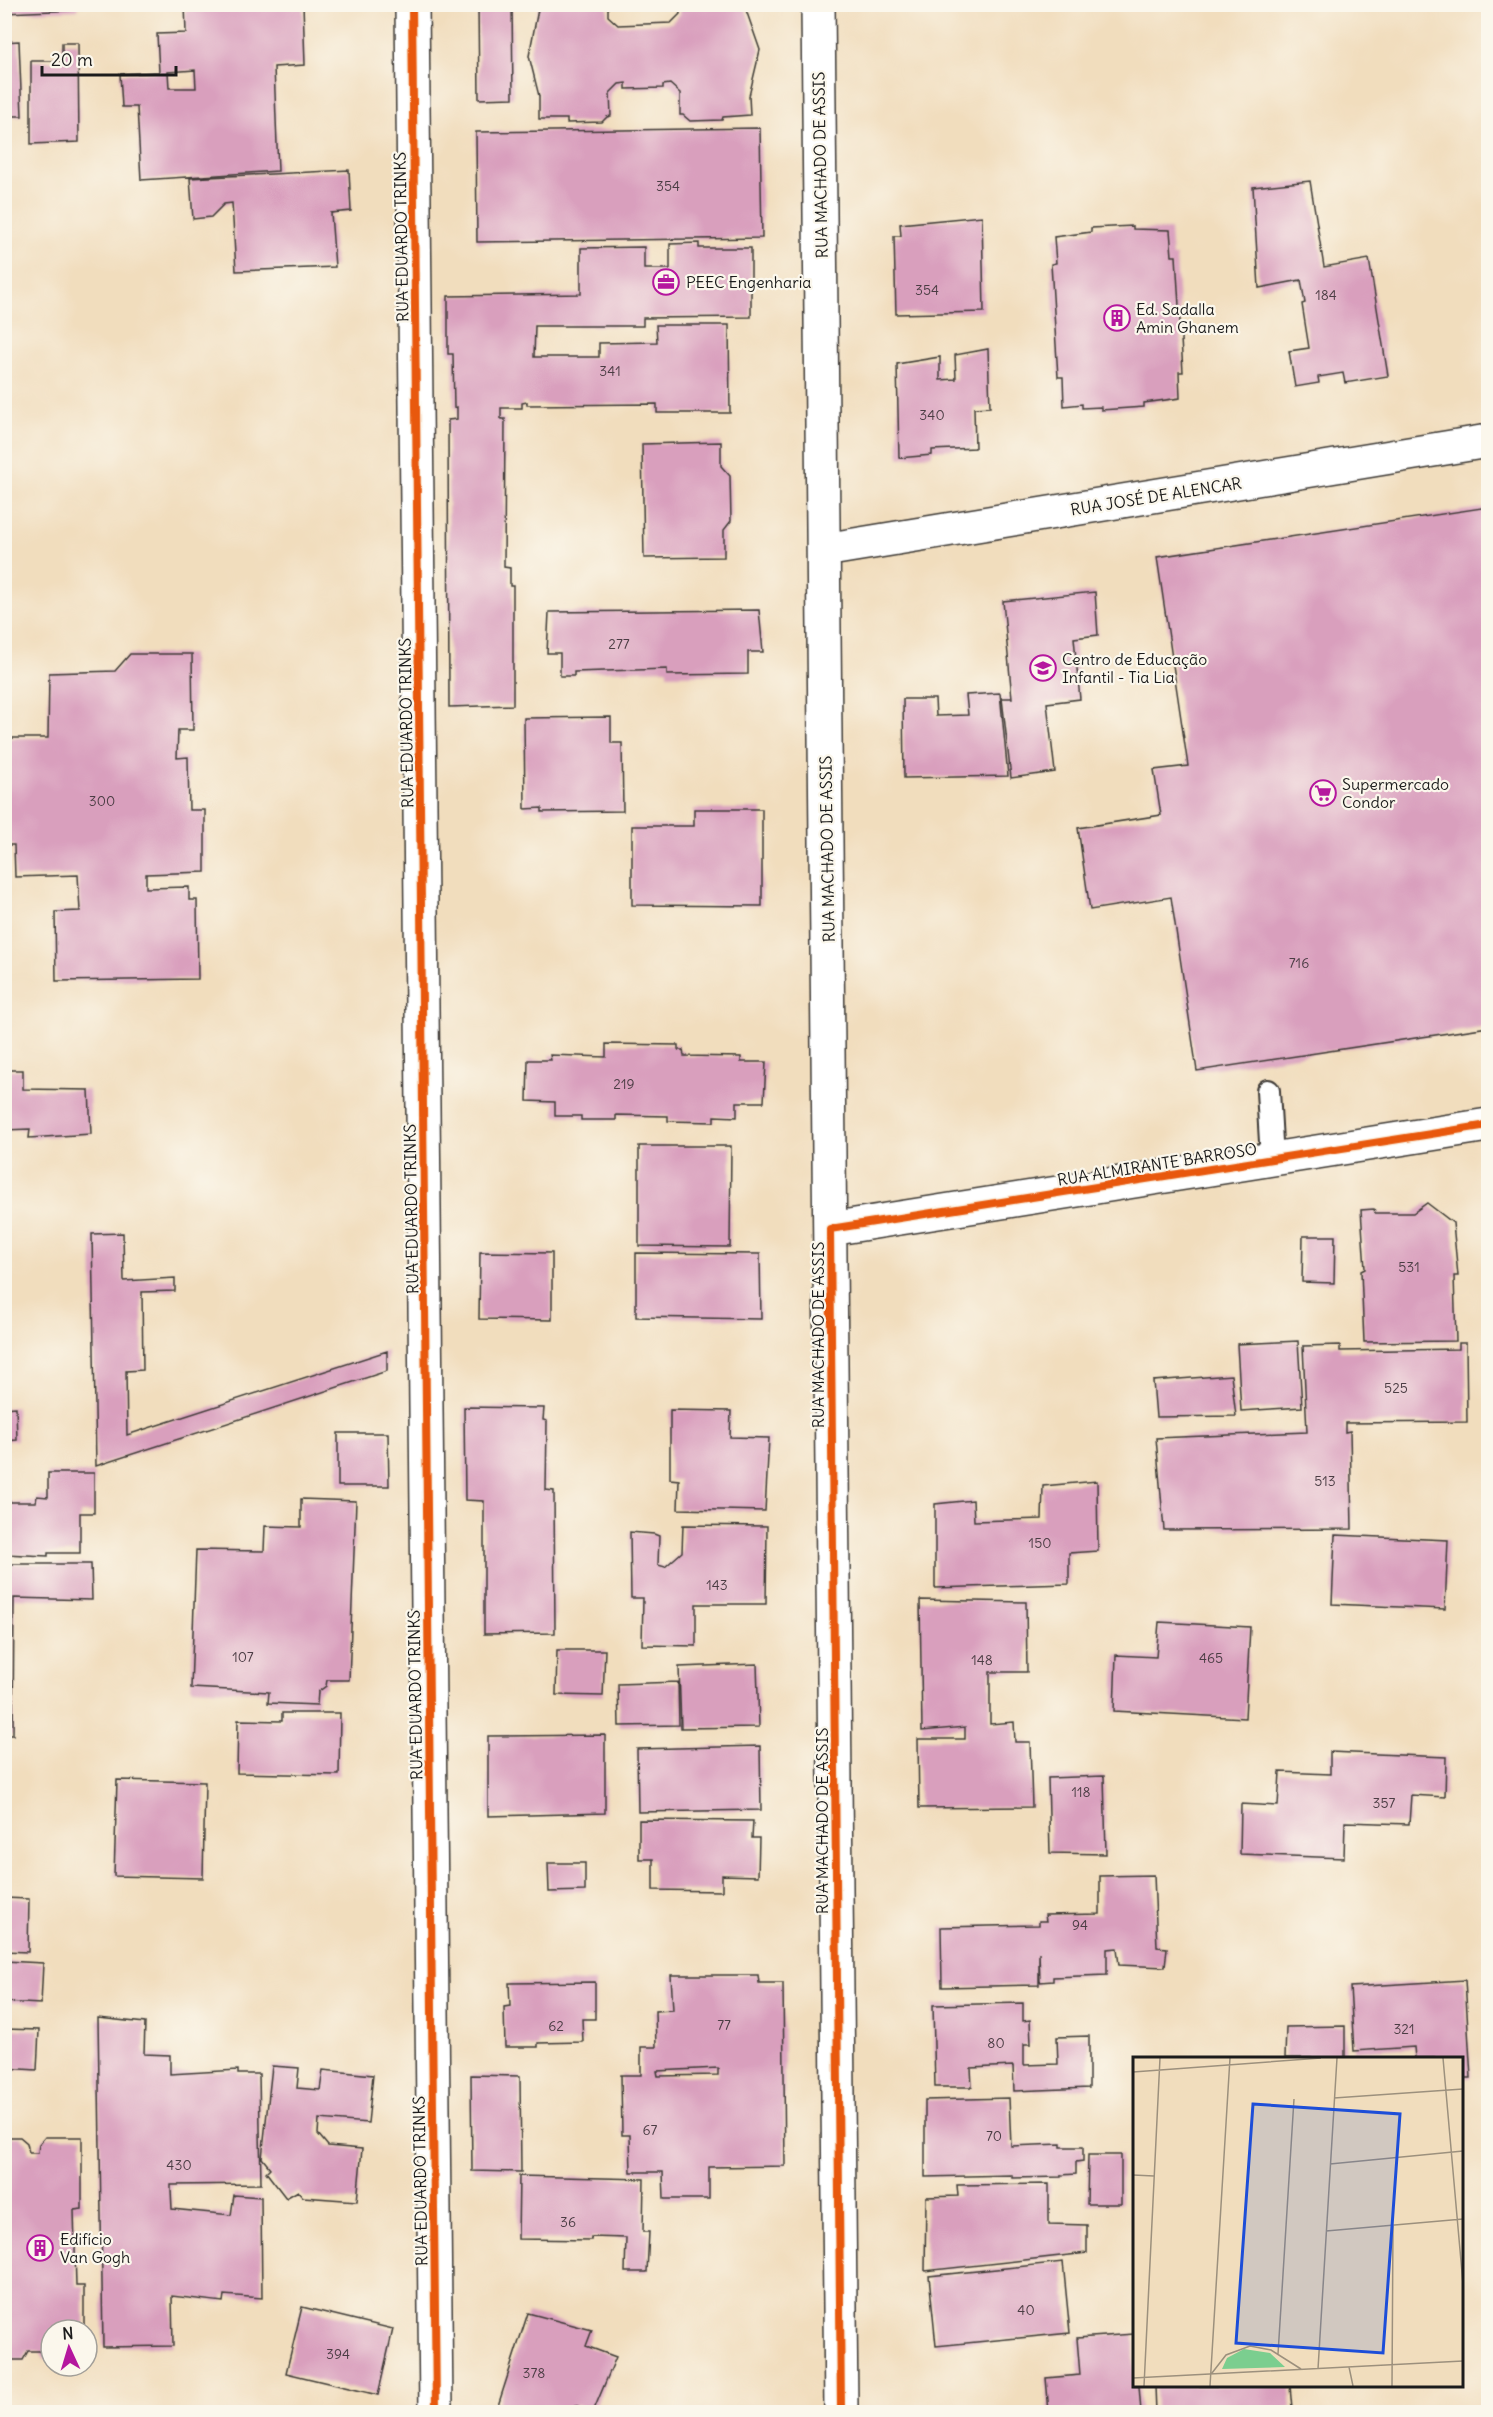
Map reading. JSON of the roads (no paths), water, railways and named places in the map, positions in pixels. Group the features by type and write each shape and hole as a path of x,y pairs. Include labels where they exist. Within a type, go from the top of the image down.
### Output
{"street":[{"name":"RUA EDUARDO TRINKS","path":"412,4 436,2412"},
{"name":"RUA MACHADO DE ASSIS","path":"818,4 841,2412"},
{"name":"RUA JOSÉ DE ALENCAR","path":"824,550 1488,441"},
{"name":"RUA ALMIRANTE BARROSO","path":"831,1229 1488,1125"}],"lane":[{"path":"1268,1091 1272,1159"}],"place":[{"name":"PEEC Engenharia","path":"666,282"},
{"name":"Ed. Sadalla Amin Ghanem","path":"1117,318"},
{"name":"Centro de Educação Infantil - Tia Lia","path":"1043,668"},
{"name":"Supermercado Condor","path":"1323,793"},
{"name":"Edifício Van Gogh","path":"40,2248"}]}
